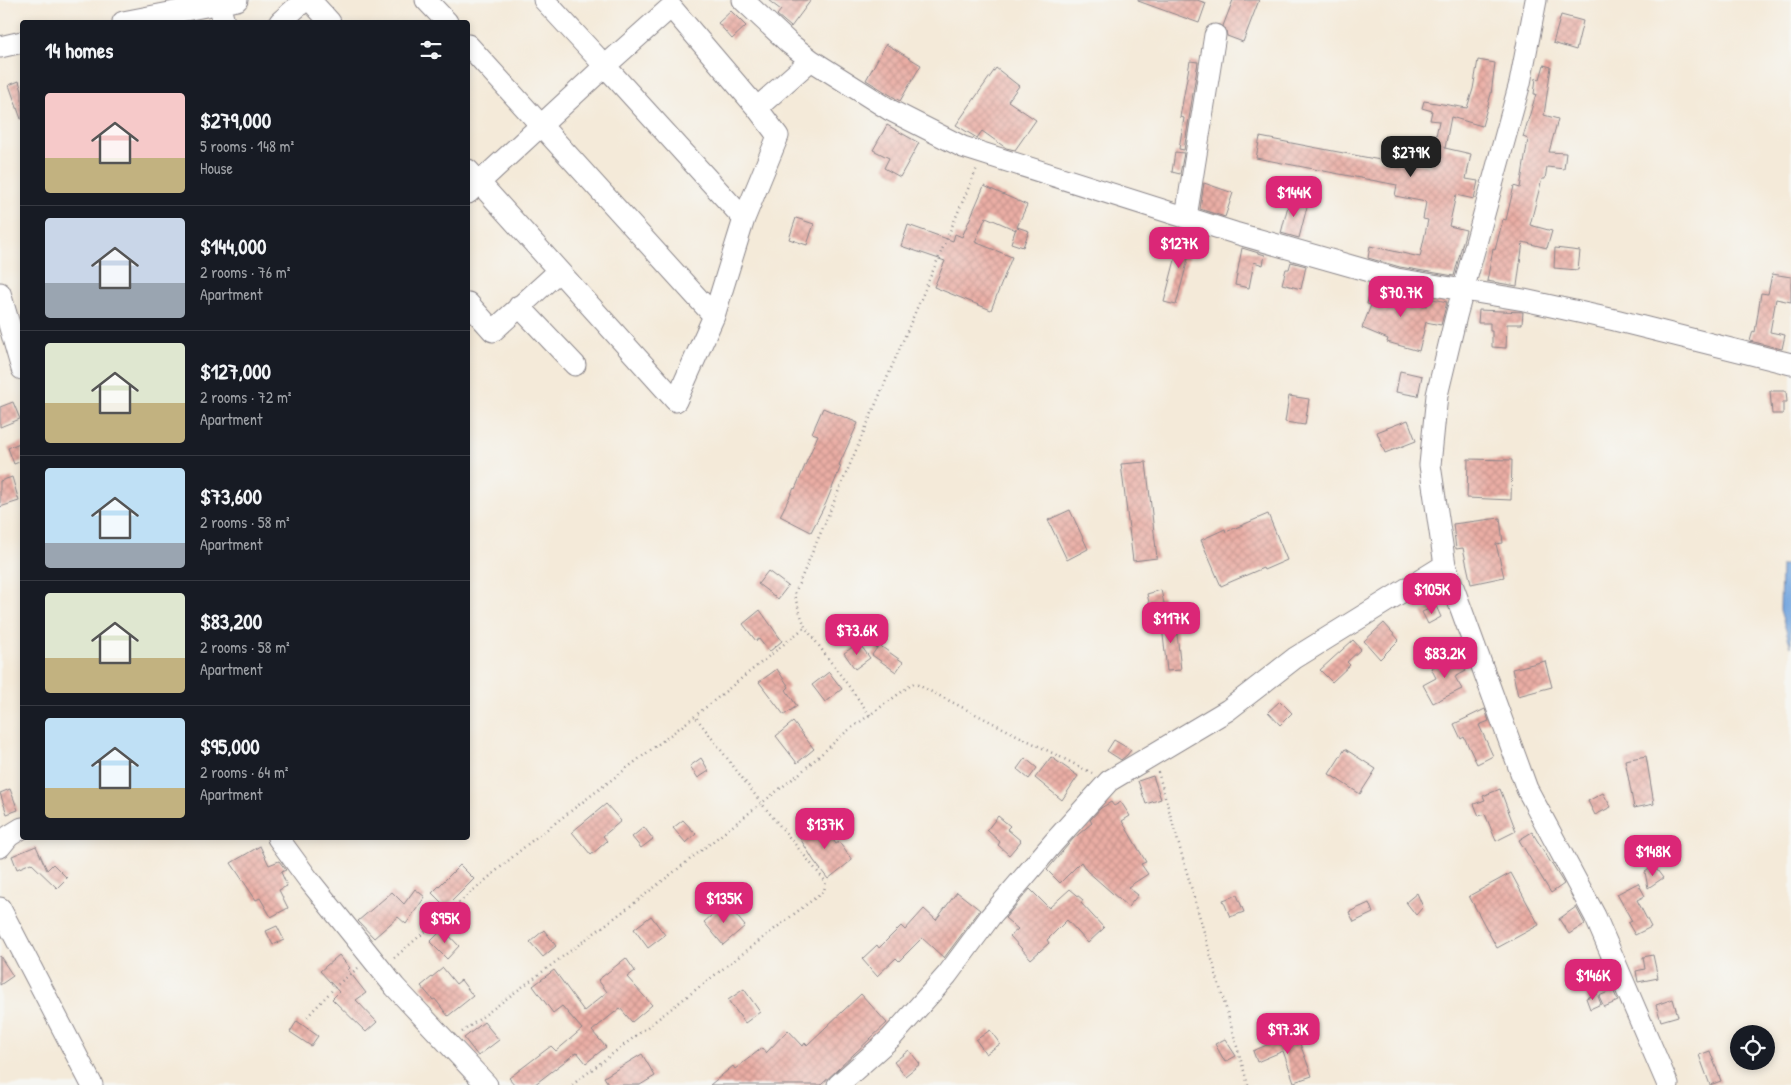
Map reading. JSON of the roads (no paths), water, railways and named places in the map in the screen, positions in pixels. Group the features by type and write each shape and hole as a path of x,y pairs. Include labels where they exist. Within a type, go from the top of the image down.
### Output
{"street":[{"path":"282,20 305,0"},
{"path":"310,0 328,20"},
{"path":"426,0 445,20"},
{"path":"544,0 744,219"},
{"path":"743,0 790,44 811,60 890,110 963,147 1186,217 1397,279 1524,300 1614,320 1791,364"},
{"path":"1536,0 1520,83 1463,291 1437,395 1430,465 1445,565 1527,789 1595,916 1668,1085"},
{"path":"671,2 778,136 744,219 714,316 676,401 559,271 471,182 542,125 605,66 671,2"},
{"path":"136,20 194,4 227,9"},
{"path":"1186,217 1215,35"},
{"path":"0,47 20,42"},
{"path":"470,47 714,316"},
{"path":"757,108 811,60"},
{"path":"470,305 493,331 559,271"},
{"path":"0,294 20,362"},
{"path":"519,306 575,365"},
{"path":"838,1085 891,1038 947,974 990,917 1109,781 1228,710 1295,658 1445,565"},
{"path":"0,847 10,836 20,829"},
{"path":"280,840 375,964 487,1085"},
{"path":"0,908 92,1085"}],"water":[{"path":"1781,565 1791,565 1791,647 1780,610"}]}
